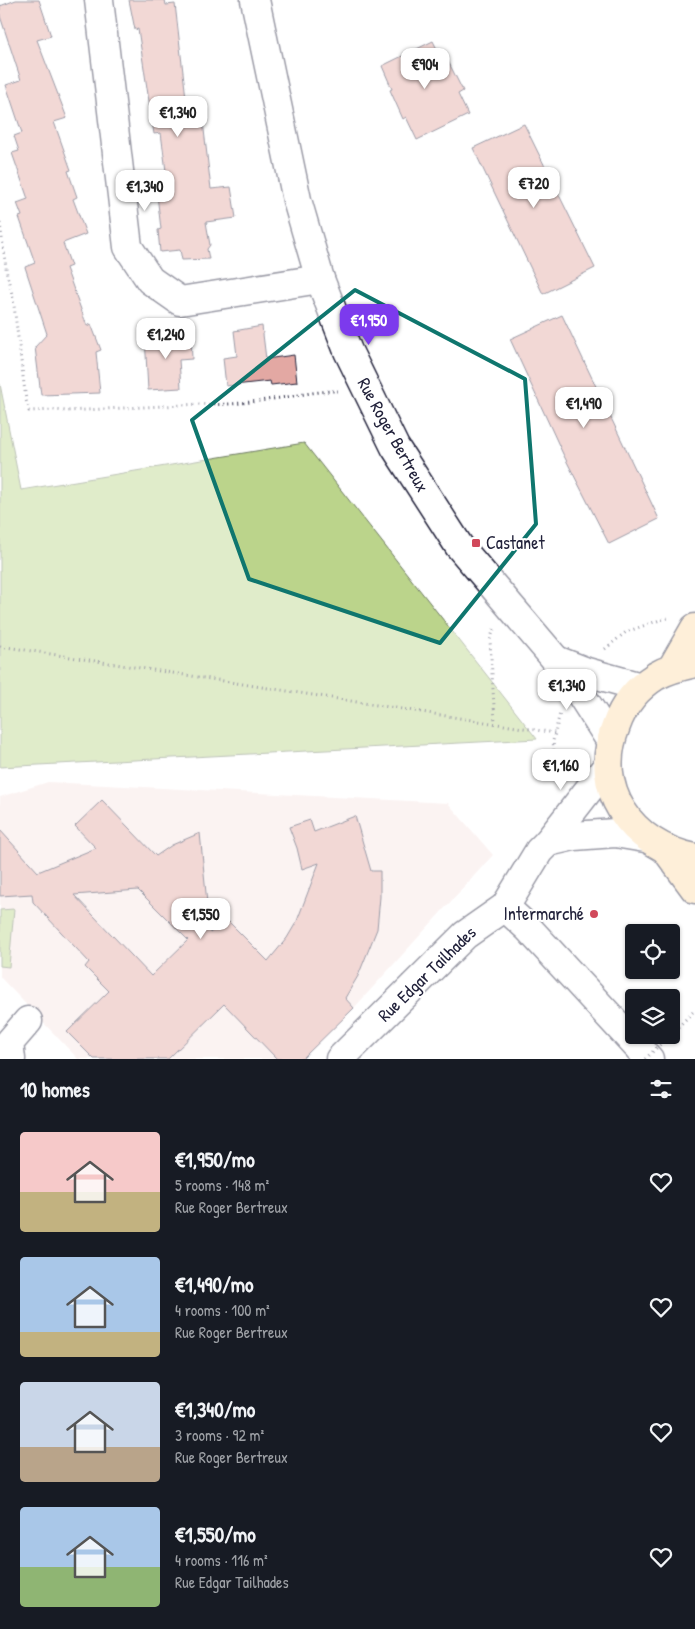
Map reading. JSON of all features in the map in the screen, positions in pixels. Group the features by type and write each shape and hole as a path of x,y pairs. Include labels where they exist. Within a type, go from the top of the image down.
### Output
{"main road":[{"path":"695,628 683,666 656,676 641,687 621,711 609,752 613,792 626,817 656,844 695,889"},
{"path":"656,844 695,858"}],"street":[{"path":"99,0 128,247 150,280 180,301 320,279"},
{"name":"Rue Roger Bertreux","path":"255,0 297,200 320,279 348,351 395,447 459,546 556,660 578,690 609,752"},
{"name":"Rue Roger Bertreux","path":"556,660 587,672 641,687"},
{"name":"Rue Edgar Tailhades","path":"340,1059 465,935 505,908 539,851 548,842 609,752"},
{"path":"548,842 574,836 616,833 656,844"},
{"path":"505,908 528,928 649,1059"},
{"path":"11,1059 9,1043 28,1021"}],"path":[{"path":"0,223 7,275 13,298 28,411 67,411 201,404 218,405 325,391 338,391"},
{"path":"495,723 490,640 494,629 510,606"},
{"path":"603,650 626,632 670,618"},
{"path":"0,646 555,734"},
{"path":"558,788 555,781 553,741 560,713"},
{"path":"680,1025 695,1010"},
{"path":"645,1059 661,1044"}],"highlighted area":[{"path":"355,290 525,379 536,524 440,643 249,579 192,420"}],"shaded area":[{"path":"48,782 448,803 493,855 354,1008 302,1059 78,1059 0,977 0,797"}],"green space":[{"path":"0,384 21,490 304,443 537,739 0,767"},
{"path":"14,909 9,967 0,966 0,910"}],"building":[{"path":"16,0 39,0 51,36 37,40 67,118 54,122 71,170 68,171 77,197 73,199 86,234 63,243 71,266 66,268 87,326 91,324 101,350 96,352 100,393 41,395 35,347 47,334 25,267 35,263 19,217 22,216 17,203 28,199 12,153 19,151 14,136 22,133 6,85 21,80 0,16 0,6"},
{"path":"129,0 165,0 166,5 175,4 188,115 202,113 211,189 231,187 236,218 206,222 210,245 207,249 209,259 182,260 180,250 160,252 158,230 161,229 157,195 169,194 161,133 154,134 138,29 135,30"},
{"path":"433,41 444,63 448,61 463,91 458,94 468,115 417,140 406,117 403,119 382,66"},
{"path":"524,124 595,268 543,294 473,148"},
{"path":"562,315 659,519 609,544 563,454 510,339"},
{"path":"262,326 266,359 294,355 297,382 271,385 270,381 226,386 223,358 237,356 234,331"},
{"path":"191,333 192,359 179,360 181,388 148,390 145,337"},
{"path":"102,800 156,856 172,845 200,833 210,933 226,919 268,961 287,938 297,921 319,863 302,869 289,827 310,820 314,832 355,816 371,871 380,871 380,897 377,929 358,976 345,998 354,1008 302,1059 277,1059 224,1004 168,1059 94,1059 67,1032 109,991 85,967 89,962 33,902 32,894 0,896 0,830 38,872 96,848 75,826","holes":["138,890 188,940 151,976 74,895"]}],"place":[{"name":"Castanet","path":"476,543"},
{"name":"Intermarché","path":"594,914"}]}
